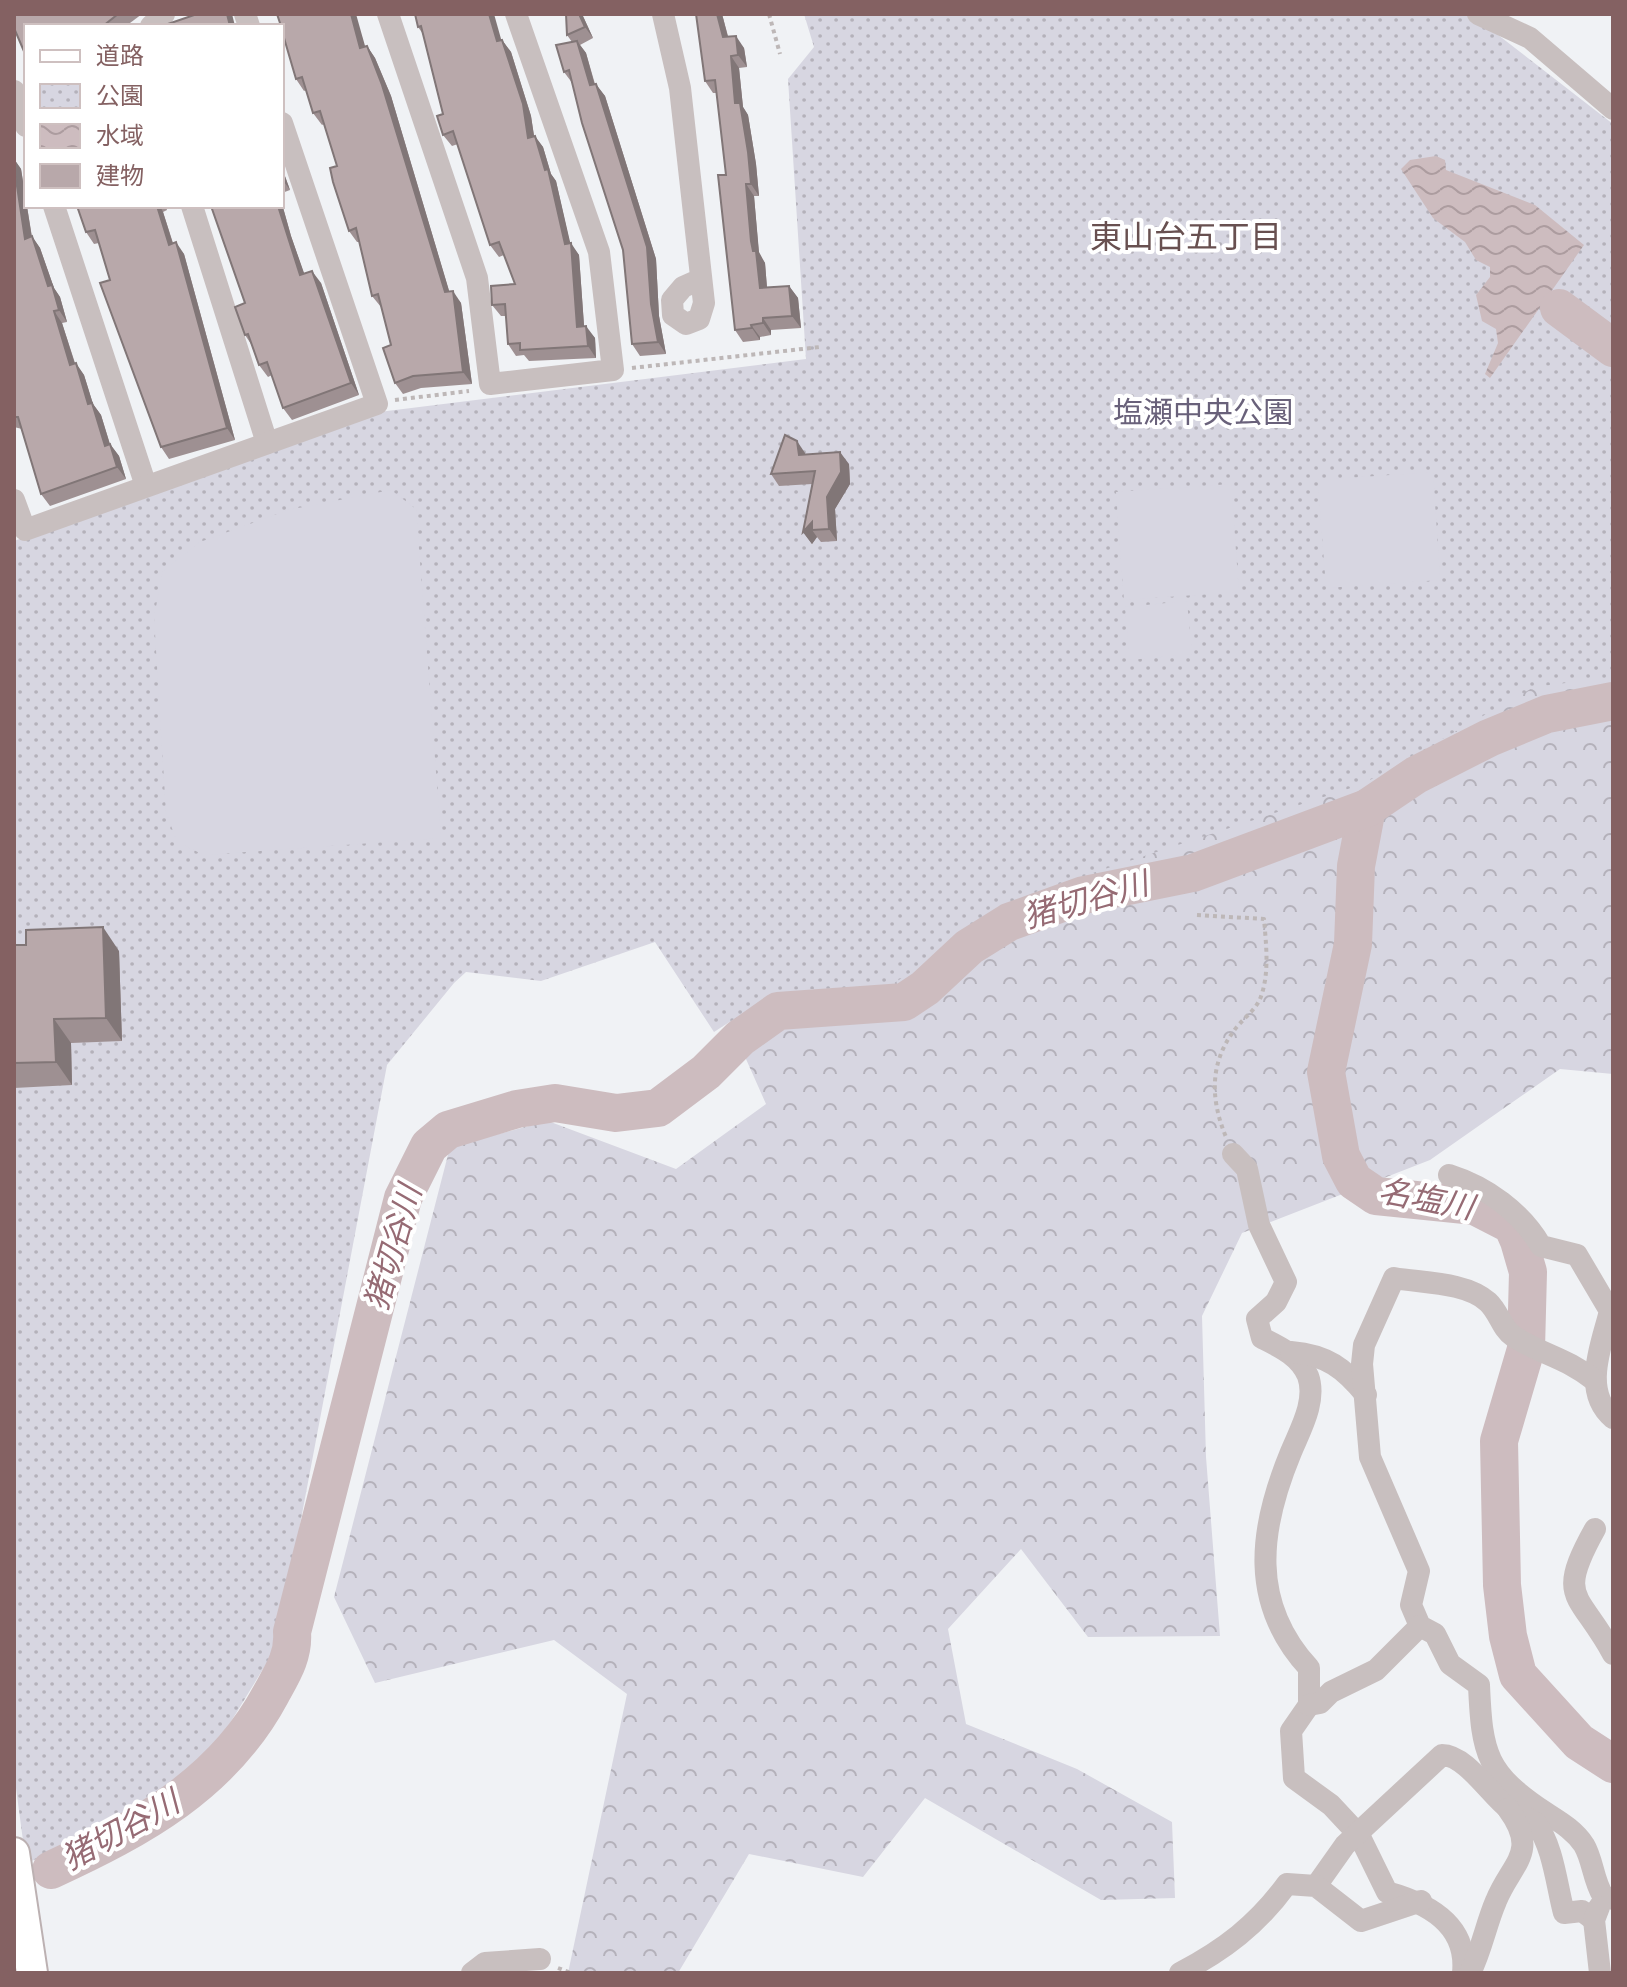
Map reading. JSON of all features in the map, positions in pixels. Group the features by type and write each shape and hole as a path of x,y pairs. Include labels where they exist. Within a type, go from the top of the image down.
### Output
{"street":[{"path":"388,14 477,278 490,384 613,370 599,252 516,14"},
{"path":"663,14 680,88 701,279"},
{"path":"1478,14 1530,38 1613,109"},
{"path":"18,96 24,118"},
{"path":"14,500 25,530 377,404 284,129"},
{"path":"55,208 146,486"},
{"path":"193,208 267,443"},
{"path":"1233,1154 1247,1169 1259,1225 1286,1282 1276,1302 1257,1319 1262,1338 1291,1352 1305,1353 1346,1370 1367,1396"},
{"path":"1449,1175 1471,1182 1513,1212 1528,1225 1541,1246 1577,1255 1610,1311 1594,1380"},
{"path":"1600,1973 1594,1920 1608,1898 1594,1883 1585,1846 1569,1828 1508,1787 1481,1740 1479,1685 1450,1664 1435,1634 1420,1626 1411,1605 1419,1571 1370,1457 1362,1364 1364,1345 1394,1278 1462,1289 1485,1299 1497,1311 1509,1334 1534,1348 1572,1362 1594,1380 1607,1413 1613,1418"},
{"path":"1291,1352 1308,1377 1308,1412 1274,1494 1265,1549 1272,1611 1286,1643 1309,1668 1309,1705 1291,1731 1294,1778 1331,1805 1359,1835 1387,1892 1421,1901 1441,1914 1465,1960 1463,1973"},
{"path":"1595,1529 1576,1563 1574,1594 1613,1654"},
{"path":"1309,1705 1320,1703 1331,1692 1376,1670 1420,1626"},
{"path":"1316,1886 1345,1845 1442,1755 1449,1755 1480,1778 1519,1824 1519,1862 1496,1899 1481,1950 1470,1973"},
{"path":"1508,1809 1535,1823 1546,1846 1564,1913 1582,1911 1594,1920"},
{"path":"14,1853 32,1973"},
{"path":"1180,1973 1223,1950 1246,1932 1287,1884 1316,1886 1361,1921 1421,1901"},
{"path":"472,1973 485,1963 540,1959"}],"path":[{"path":"769,14 780,54"},
{"path":"613,370 820,347"},
{"path":"377,404 412,395 470,391 490,384"},
{"path":"1197,915 1264,919 1267,961 1260,999 1231,1034 1213,1076 1217,1117 1233,1154"}],"green space":[{"name":"塩瀬中央公園","path":"804,14 1471,14 1613,124 1613,677 1534,687 1363,784 1035,892 888,987 779,990 714,1032 655,942 541,981 466,972 387,1065 277,1646 213,1751 111,1831 26,1863 14,1773 14,541 379,412 806,359 788,79 814,47"},
{"path":"1613,365 1613,1074 1560,1069 1430,1160 1242,1233 1202,1316 1206,1457 1220,1636 1088,1637 1021,1549 948,1629 966,1724 1077,1769 1172,1822 1175,1898 1101,1900 925,1798 863,1877 749,1854 678,1973 568,1973 627,1694 554,1640 375,1683 334,1597 450,1147 548,1121 676,1169 766,1104 710,978"},
{"path":"1433,472 1440,580 1326,588 1318,480"},
{"path":"1231,484 1239,592 1124,600 1116,492"},
{"path":"391,490 416,509 441,838 204,855 177,842 166,812 154,617 163,571 200,542 288,510"},
{"path":"1187,601 1192,654 1130,660 1125,607"}],"water":[{"path":"1436,156 1445,160 1446,170 1535,205 1584,245 1490,378 1485,374 1498,343 1496,329 1482,321 1476,295 1490,277 1490,267 1476,260 1465,242 1433,218 1401,169 1410,160"}],"building":[{"path":"14,14 118,14 106,24 24,24 24,51 14,28"},
{"path":"197,14 227,14 230,24 168,24"},
{"path":"277,14 351,14 360,48 367,46 382,85 445,292 453,291 463,372 413,376 395,383 383,348 391,345 378,294 372,296 356,228 349,231 333,182 330,168 337,166 320,111 313,113 302,77 296,79 284,38 284,24 280,24"},
{"path":"415,14 489,14 497,41 502,40 523,104 528,138 535,136 545,170 548,169 565,244 571,243 577,327 586,326 588,346 520,350 520,343 508,344 505,304 492,305 491,286 515,284 499,242 490,245 453,131 443,135 437,116 443,114 421,26 418,27"},
{"path":"566,14 579,14 585,27 567,35"},
{"path":"696,14 717,14 723,37 736,36 738,55 731,56 735,103 740,103 748,152 751,184 746,184 751,241 753,251 756,251 760,288 789,286 792,316 763,318 763,323 751,325 752,328 735,330 718,175 726,175 715,80 705,81"},
{"path":"577,41 590,85 596,84 647,247 651,304 658,342 632,344 623,250 582,123 569,70 564,72 556,45"},
{"path":"14,166 25,239 32,236 48,286 52,285 59,310 54,311 70,365 76,363 88,404 92,403 105,446 110,444 117,467 41,494 18,417 14,417"},
{"path":"78,208 158,208 169,245 176,242 227,428 161,447 100,283 110,280 95,230 86,232"},
{"path":"212,208 279,208 300,275 312,271 351,383 283,408 267,362 259,365 248,334 245,335 235,307 245,303"},
{"path":"785,435 797,441 799,455 840,452 841,472 827,497 829,529 812,530 812,522 803,532 815,471 771,474"},
{"path":"103,927 106,1018 54,1019 56,1062 14,1063 14,945 26,945 26,930"}],"waterway":[{"path":"1559,308 1613,348"},
{"name":"猪切谷川","path":"51,1870 147,1820 204,1778 229,1754 251,1726 279,1679 289,1657 292,1632 403,1198 429,1146 448,1130 517,1109 555,1103 616,1113 658,1108 706,1072 740,1038 778,1011 904,1002 925,988 969,947 1009,922 1084,895 1193,873 1367,808 1416,775 1489,738 1547,714 1613,701"},
{"name":"名塩川","path":"1367,808 1356,866 1353,944 1326,1072 1341,1156 1354,1181 1376,1196 1475,1206 1512,1225 1528,1272 1526,1349 1499,1441 1502,1585 1508,1636 1518,1675 1579,1742 1613,1764"}],"district":[{"name":"東山台五丁目","path":"1186,238"}]}
